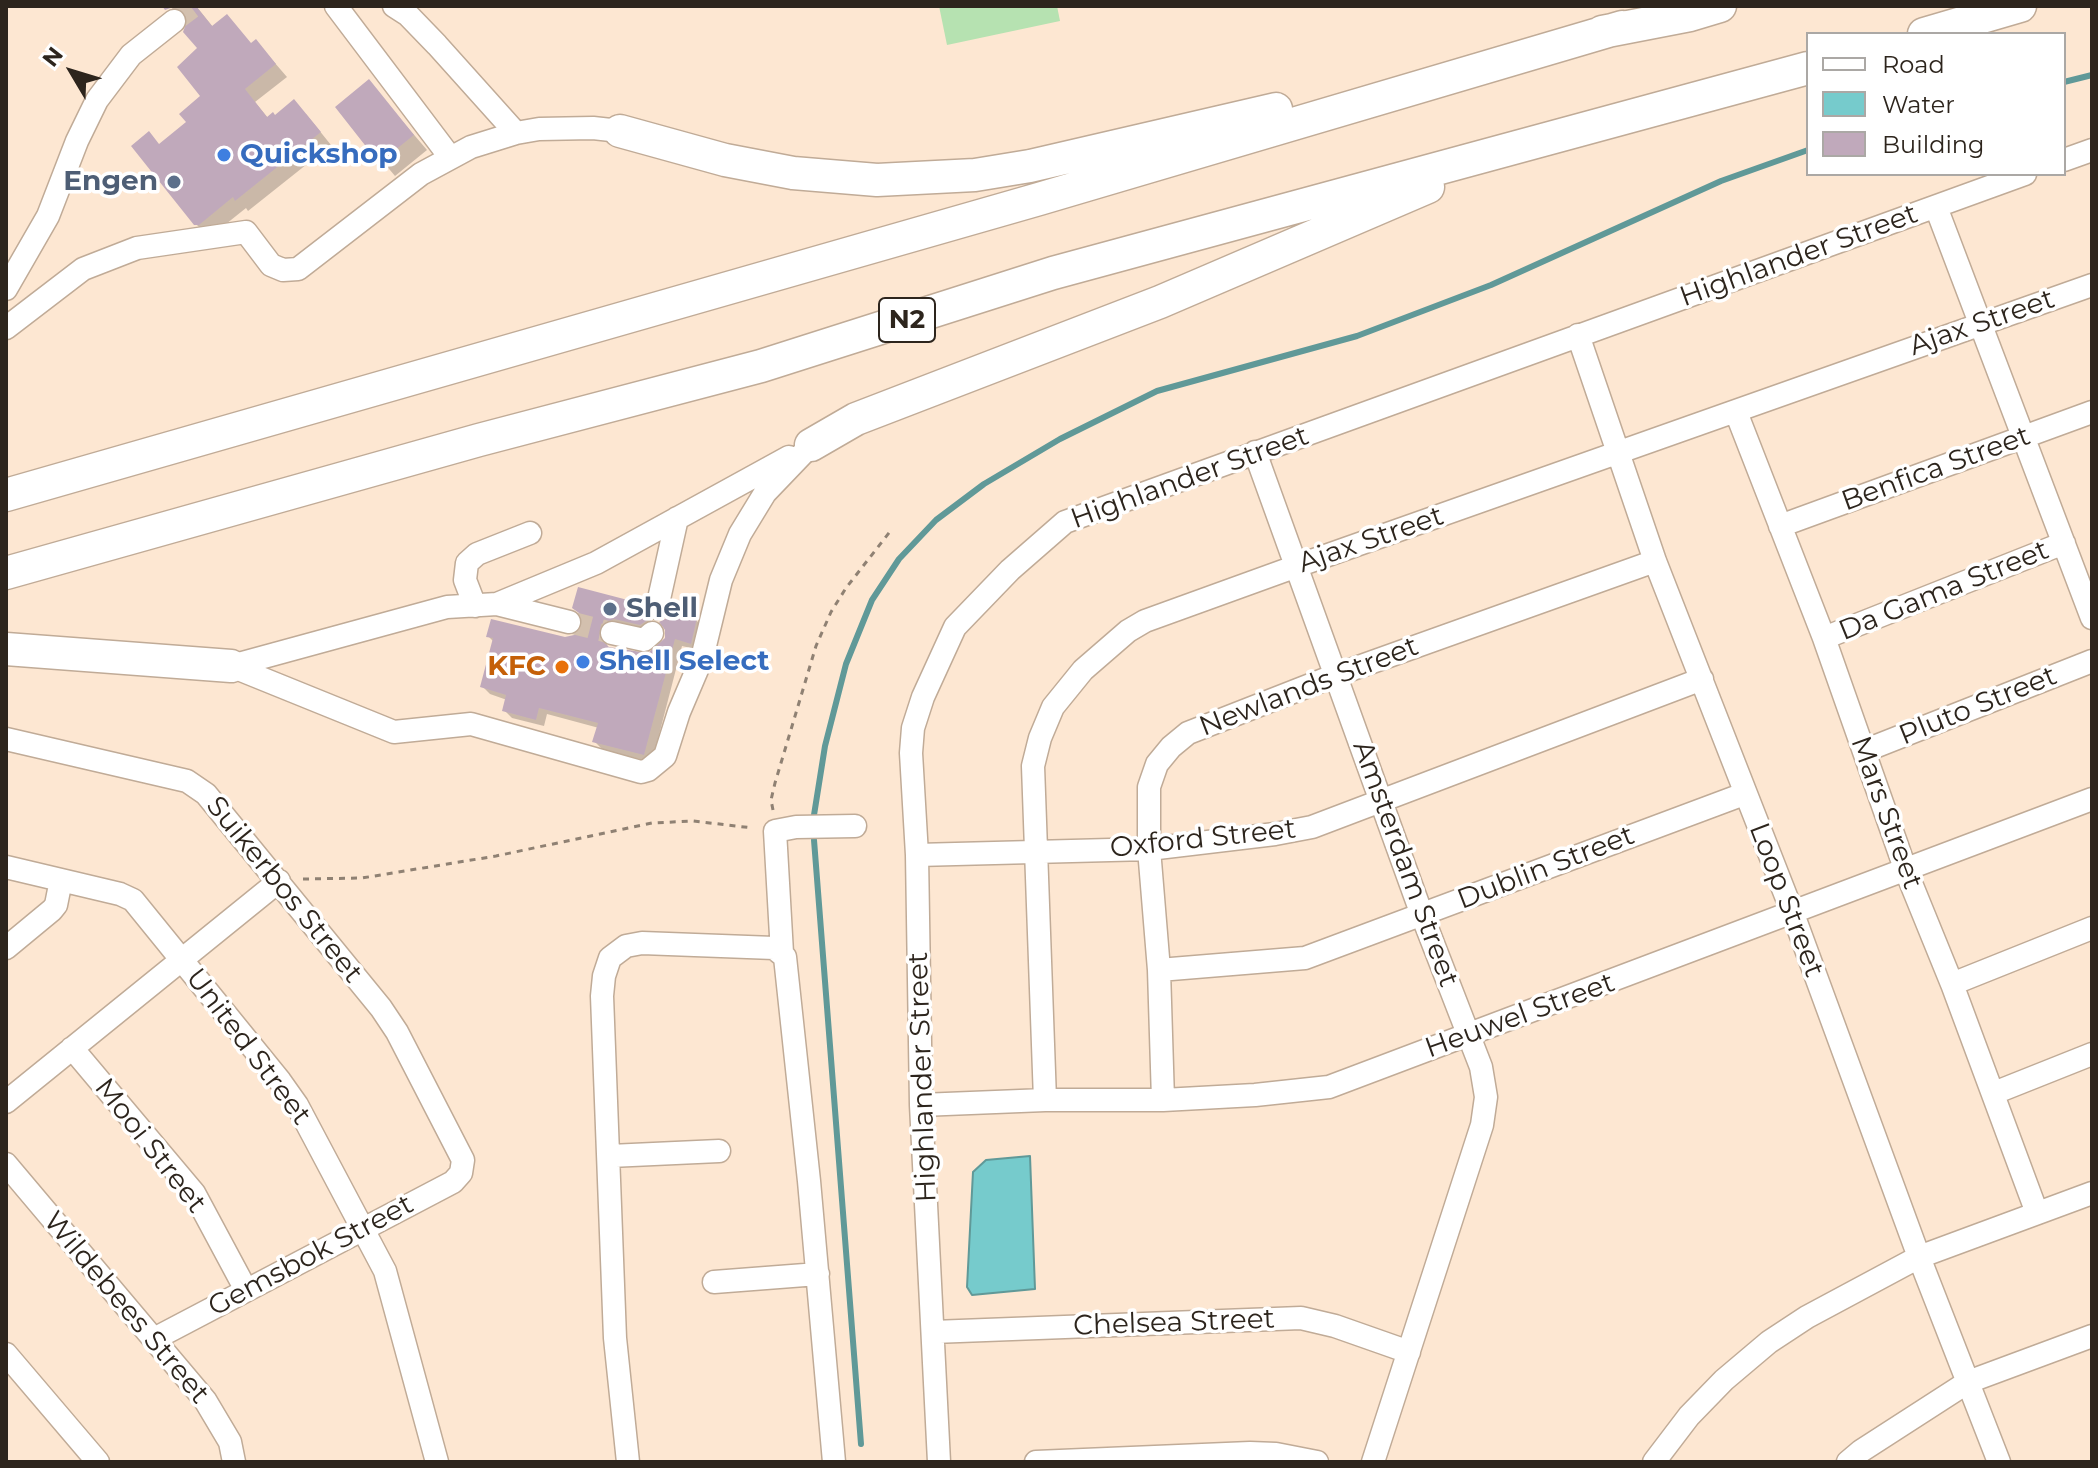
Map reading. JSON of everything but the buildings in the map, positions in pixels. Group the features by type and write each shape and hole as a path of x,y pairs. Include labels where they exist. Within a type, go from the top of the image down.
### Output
{"highway":[{"path":"620,131 725,160 793,173 877,180 975,175 1030,166 1720,6"},
{"path":"1931,32 2020,6"},
{"path":"6,495 1039,199 1622,27"},
{"name":"N2","path":"6,573 464,444 761,366 1053,273 1806,69"},
{"path":"811,445 856,419 1160,302 1537,140"},
{"path":"6,649 231,666"}],"street":[{"path":"336,6 450,157"},
{"path":"394,6 408,15 437,45 516,133"},
{"path":"6,289 48,216 77,141 97,100 131,55 174,21"},
{"path":"6,328 83,269 119,253 154,244 246,232 271,265 283,270 298,269 390,196 450,157 516,133 566,127 620,131"},
{"path":"2066,159 2092,150"},
{"name":"Highlander Street","path":"939,1462 921,1105 917,855 911,753 913,728 923,697 955,627 1010,570 1065,522 2020,176"},
{"path":"1936,207 2092,618"},
{"name":"Ajax Street","path":"1045,1100 1033,766 1053,707 1083,670 1107,648 1145,621 2092,285"},
{"name":"Loop Street","path":"1578,335 1655,561 1793,914 1919,1257 1999,1462"},
{"name":"Mars Street","path":"1736,412 1824,638 1906,871 1994,1093 2037,1213"},
{"name":"Benfica Street","path":"1780,526 2092,412"},
{"path":"231,666 436,610 486,605 596,563 811,445"},
{"path":"231,666 394,732 471,724 641,772 648,770 665,756 679,712 702,658 721,580 740,534 765,493 811,445"},
{"name":"Amsterdam Street","path":"1255,452 1422,915 1481,1067 1486,1097 1482,1125 1373,1462"},
{"path":"657,608 677,518"},
{"path":"530,533 477,554 467,563 465,580 486,605 569,622"},
{"name":"Da Gama Street","path":"1824,638 2064,543"},
{"name":"Newlands Street","path":"1163,1100 1159,970 1149,849 1149,787 1157,764 1171,747 1188,733 1336,675 1655,561"},
{"path":"612,633 644,640 652,633"},
{"name":"Pluto Street","path":"1864,751 2092,661"},
{"name":"Oxford Street","path":"917,855 1149,849 1300,830 1382,802 1702,679"},
{"name":"Suikerbos Street","path":"6,739 196,785 279,881 397,1032 461,1152 463,1167"},
{"name":"Dublin Street","path":"1159,970 1305,958 1744,794"},
{"name":"Heuwel Street","path":"921,1105 1045,1100 1163,1100 1329,1087 2092,799"},
{"path":"834,1462 788,966 782,953 786,829 855,826"},
{"name":"United Street","path":"6,867 129,897 297,1105 385,1271 437,1462"},
{"path":"6,948 52,910 61,880"},
{"path":"6,1102 279,881"},
{"path":"1952,984 2092,928"},
{"path":"628,1462 615,1338 602,1010 604,976 610,958 626,946 642,943 774,948 782,953"},
{"name":"Mooi Street","path":"72,1048 194,1193 246,1290"},
{"path":"1994,1093 2092,1054"},
{"path":"610,1156 719,1151"},
{"name":"Wildebees Street","path":"6,1164 205,1400 230,1442 235,1460"},
{"name":"Gemsbok Street","path":"154,1339 453,1182 463,1167"},
{"path":"1654,1462 1665,1445 1724,1380 1769,1342 1807,1317 1919,1257 2092,1193"},
{"path":"714,1282 818,1274"},
{"name":"Chelsea Street","path":"933,1332 1301,1318 1335,1326 1409,1352"},
{"path":"1848,1462 1968,1382 2092,1336"},
{"path":"6,1354 98,1462"},
{"path":"1036,1462 1250,1453 1276,1454 1317,1462"}],"path":[{"path":"786,829 771,800 816,646 846,588 892,529"},
{"path":"279,881 362,878 496,856 652,823 693,821 786,829"}],"green space":[{"path":"939,6 1057,6 1060,21 947,45"}],"water":[{"path":"1030,1156 1035,1289 972,1295 967,1287 973,1172 986,1160"}],"waterway":[{"path":"2066,82 2092,75"},
{"path":"814,815 825,746 846,664 872,600 899,559 936,520 984,484 1060,439 1157,391 1357,336 1491,285 1721,181 1806,151"},
{"path":"814,840 861,1444"}],"tunnel":[{"path":"174,21 194,6"},
{"path":"569,622 612,633"}],"place":[{"name":"Quickshop","path":"224,155"},
{"name":"Engen","path":"174,182"},
{"name":"Shell","path":"610,609"},
{"name":"Shell Select","path":"583,662"},
{"name":"KFC","path":"562,667"}]}
